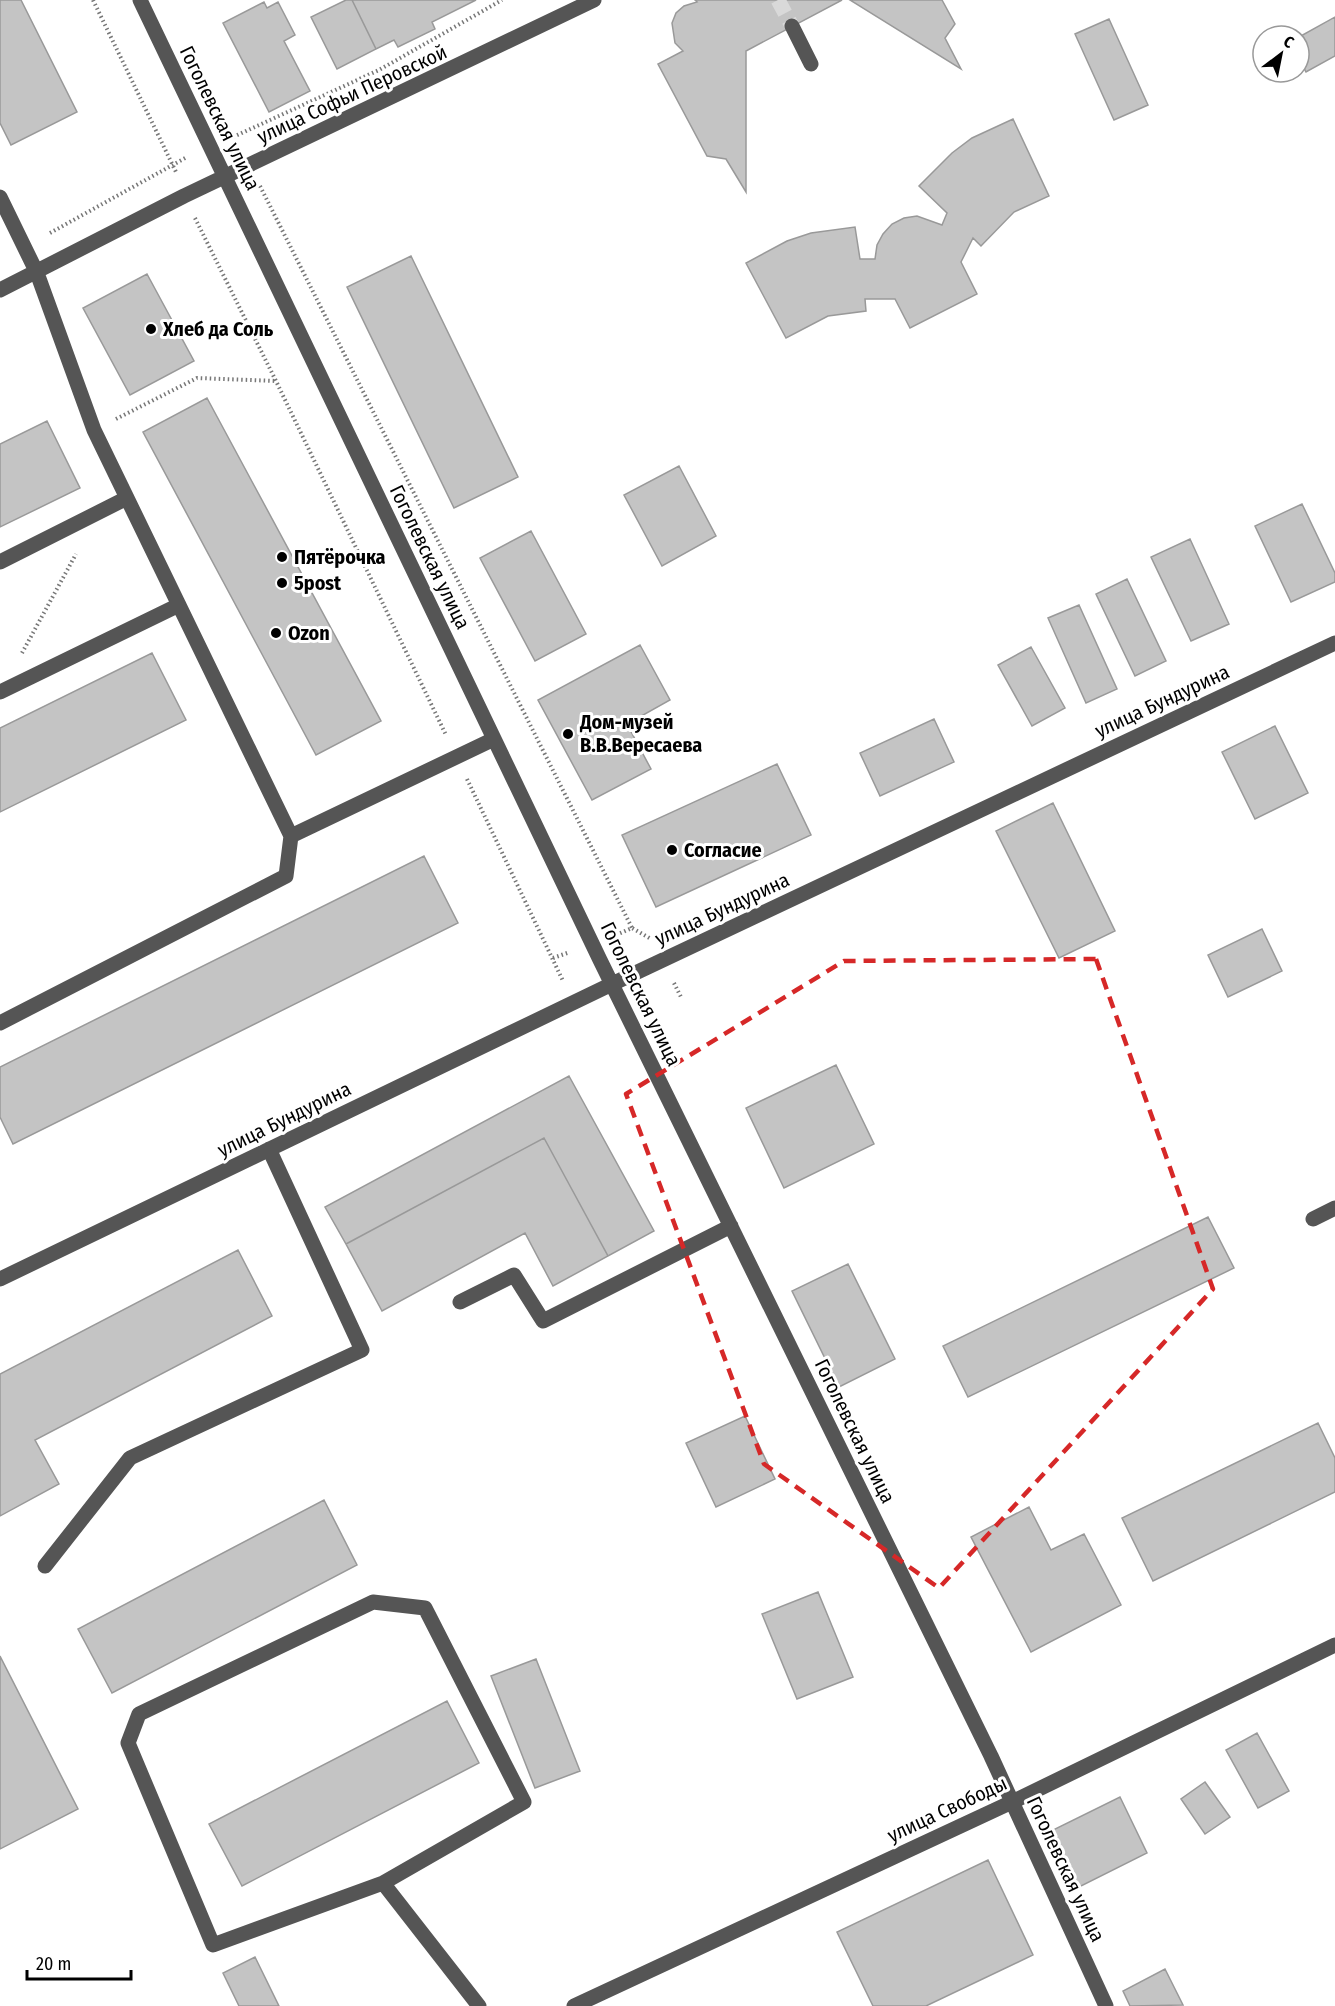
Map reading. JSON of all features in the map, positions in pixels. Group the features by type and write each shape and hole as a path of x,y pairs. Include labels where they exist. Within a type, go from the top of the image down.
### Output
{"street":[{"name":"Гоголевская улица","path":"140,0 612,984 1012,1802 1106,2006"},
{"name":"улица Софьи Перовской","path":"0,290 184,196 594,0"},
{"path":"792,26 812,64"},
{"path":"0,196 37,273 94,430 291,836 286,876 0,1023"},
{"path":"0,562 128,498"},
{"path":"1,692 179,605"},
{"name":"улица Бундурина","path":"0,1279 612,984 1335,643"},
{"path":"291,836 494,739"},
{"path":"45,1566 130,1458 362,1350 268,1149"},
{"path":"1313,1219 1335,1208"},
{"path":"460,1302 514,1275 543,1321 731,1226"},
{"path":"373,1602 425,1608 524,1802 383,1883 213,1945 128,1743 139,1714 373,1602"},
{"name":"улица Свободы","path":"574,2006 1012,1802 1335,1645"},
{"path":"383,1883 479,2006"}],"path":[{"path":"93,0 172,163 184,196 276,381 573,1003"},
{"path":"502,0 379,70 231,138 250,165 632,928"},
{"path":"25,247 172,163"},
{"path":"94,430 197,378 276,381"},
{"path":"1,692 97,513"}],"highlighted area":[{"path":"1096,959 1213,1289 939,1588 764,1464 626,1094 844,961"}],"building":[{"path":"0,0 21,0 77,112 11,145 0,123"},
{"path":"346,0 352,0 376,49 337,69 311,17"},
{"path":"352,0 476,0 432,22 435,29 398,47 394,40 376,49"},
{"path":"695,0 842,0 746,51 746,192 726,159 707,156 658,64 683,51 675,43 672,23 676,13 684,6 697,2"},
{"path":"850,0 942,0 955,24 945,38 961,69"},
{"path":"264,2 267,8 278,2 295,35 284,41 310,91 269,112 223,23"},
{"path":"1335,17 1335,56 1311,69 1311,30"},
{"path":"1109,19 1148,105 1114,120 1075,34"},
{"path":"1013,119 1049,196 1014,212 981,246 973,238 961,262 977,294 910,328 895,299 865,299 866,311 828,316 786,338 746,263 787,241 811,233 855,227 860,259 875,259 877,245 892,224 904,218 917,216 942,225 947,213 919,186 952,153 972,138"},
{"path":"411,256 518,477 454,508 347,287"},
{"path":"147,274 194,361 130,395 83,308"},
{"path":"207,398 381,721 316,755 143,432"},
{"path":"47,421 80,488 0,527 0,444"},
{"path":"679,466 716,536 662,566 624,495"},
{"path":"1302,504 1335,573 1335,582 1291,602 1255,526"},
{"path":"531,531 586,634 535,661 480,558"},
{"path":"1190,539 1229,624 1191,641 1151,557"},
{"path":"1127,579 1166,661 1135,676 1096,594"},
{"path":"1079,605 1117,689 1086,703 1048,618"},
{"path":"640,645 670,700 627,724 651,769 592,800 538,700"},
{"path":"1031,647 1065,708 1032,726 998,665"},
{"path":"152,653 186,720 0,812 0,728"},
{"path":"934,719 954,762 880,796 860,753"},
{"path":"1275,726 1308,793 1255,819 1222,752"},
{"path":"777,764 811,835 656,907 622,835"},
{"path":"1053,803 1115,931 1059,958 996,831"},
{"path":"424,856 458,923 13,1144 0,1117 0,1067"},
{"path":"1262,929 1282,971 1228,997 1208,955"},
{"path":"836,1065 874,1144 784,1188 746,1108"},
{"path":"569,1076 654,1231 608,1256 544,1138 346,1244 325,1207"},
{"path":"544,1138 608,1256 553,1286 525,1233 382,1311 346,1244"},
{"path":"1208,1217 1234,1268 968,1397 943,1346"},
{"path":"238,1250 272,1316 35,1440 59,1484 0,1516 0,1374"},
{"path":"848,1264 895,1359 839,1387 792,1291"},
{"path":"745,1416 775,1479 716,1507 686,1443"},
{"path":"1318,1423 1335,1458 1335,1492 1153,1581 1122,1518"},
{"path":"324,1500 357,1565 112,1693 78,1629"},
{"path":"1029,1507 1051,1550 1084,1534 1121,1605 1031,1652 971,1537"},
{"path":"818,1592 853,1677 797,1699 762,1614"},
{"path":"0,1656 78,1809 0,1849"},
{"path":"536,1659 580,1771 535,1788 491,1676"},
{"path":"447,1701 479,1763 242,1886 209,1824"},
{"path":"1257,1733 1289,1791 1258,1808 1226,1750"},
{"path":"1205,1782 1230,1817 1205,1834 1181,1799"},
{"path":"1120,1797 1147,1853 1079,1887 1051,1831"},
{"path":"988,1860 1033,1955 926,2006 873,2006 837,1932"},
{"path":"255,1957 279,2006 239,2006 223,1973"},
{"path":"1165,1969 1183,2005 1130,2006 1123,1991"}],"tunnel":[{"path":"778,0 792,26"}],"place":[{"name":"Хлеб да Соль","path":"151,329"},
{"name":"Пятёрочка","path":"282,557"},
{"name":"5post","path":"282,583"},
{"name":"Ozon","path":"276,633"},
{"name":"Дом-музей В.В.Вересаева","path":"568,734"},
{"name":"Согласие","path":"672,850"}]}
